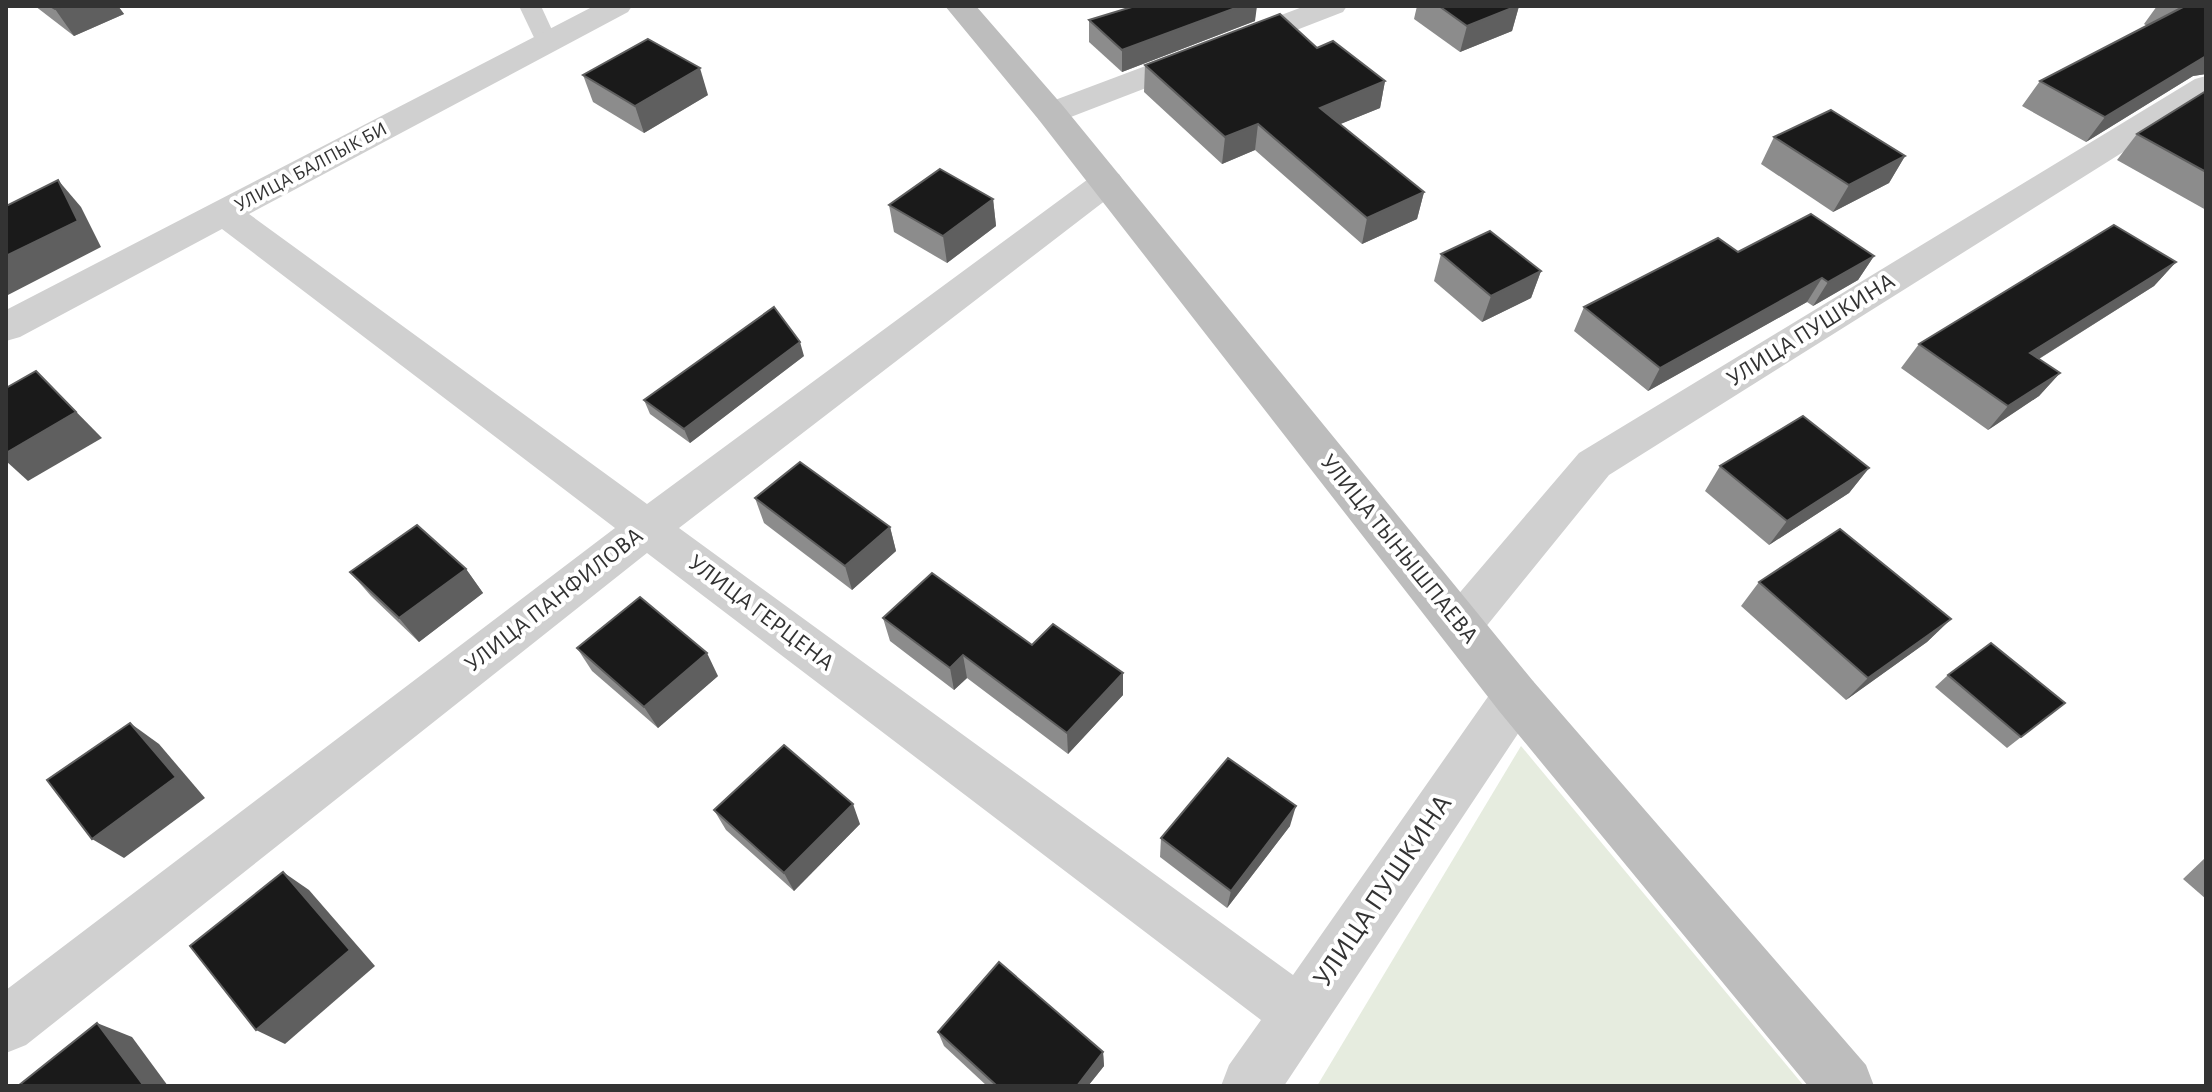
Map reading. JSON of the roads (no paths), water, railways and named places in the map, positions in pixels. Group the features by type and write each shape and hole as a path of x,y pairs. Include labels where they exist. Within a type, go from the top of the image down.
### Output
{"street":[{"name":"УЛИЦА БАЛПЫК БИ","path":"6,327 617,6"},
{"name":"УЛИЦА ТЫНЫШПАЕВА","path":"960,6 1107,182 1516,696 1845,1086"},
{"path":"1051,113 1332,6"},
{"name":"УЛИЦА ПУШКИНА","path":"1460,625 1594,464 2206,86"},
{"name":"УЛИЦА ПАНФИЛОВА","path":"6,1025 647,528 1107,182"},
{"name":"УЛИЦА ГЕРЦЕНА","path":"224,213 1299,1014"},
{"name":"УЛИЦА ПУШКИНА","path":"1250,1086 1516,696"}],"lane":[{"path":"530,6 547,43"}]}
